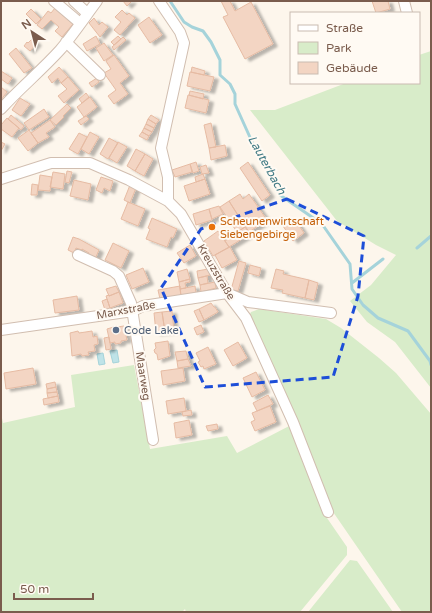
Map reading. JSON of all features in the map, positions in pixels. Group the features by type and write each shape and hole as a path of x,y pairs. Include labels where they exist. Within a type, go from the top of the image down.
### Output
{"street":[{"path":"54,1 80,23"},
{"path":"74,1 87,13"},
{"path":"1,109 14,94 47,64 66,42 97,1"},
{"path":"159,1 180,32 184,43 161,148 168,177 168,201"},
{"path":"404,1 407,12"},
{"path":"66,42 100,75"},
{"name":"Kreuzstraße","path":"1,178 51,163 90,163 130,180 168,201 181,214 227,294 246,318 291,417 328,512"},
{"name":"Maarweg","path":"78,255 113,271 119,276 131,303 153,440"},
{"path":"227,294 248,302 331,313"},
{"name":"Marxstraße","path":"1,330 133,311 143,306 227,294"}],"highlighted area":[{"path":"287,199 364,236 358,296 333,377 205,387 161,288 201,229"}],"green space":[{"path":"431,51 431,388 395,342 367,322 350,301 371,285 396,255 376,245 337,221 250,110 275,110 343,84 420,84 420,55"},
{"path":"259,309 326,319 341,328 396,373 431,414 431,612 402,612 331,509 249,316 251,312"},
{"path":"134,365 150,449 227,436 237,453 293,424 327,518 347,547 347,555 300,612 186,612 185,609 182,612 1,612 1,413 3,423 75,407 71,375"},
{"path":"350,560 357,561 393,612 308,612"}],"water":[{"path":"117,350 119,362 113,363 110,351"},
{"path":"103,353 105,364 99,365 97,354"}],"building":[{"path":"123,1 132,1 127,6"},
{"path":"221,1 230,1 235,11 251,2 273,44 245,59 223,17 228,15"},
{"path":"372,1 388,1 390,9 376,12"},
{"path":"55,8 73,24 62,37 55,31 59,27 51,20 42,29 37,25 48,11 51,13"},
{"path":"31,9 41,19 36,24 26,14"},
{"path":"122,10 127,15 129,13 135,18 120,35 114,30 121,22 115,17"},
{"path":"149,17 162,35 150,43 138,25"},
{"path":"94,18 99,25 102,22 108,27 100,37 89,23"},
{"path":"96,36 100,44 87,51 83,44"},
{"path":"118,36 121,39 114,45 111,42"},
{"path":"123,37 126,40 114,50 112,47"},
{"path":"32,39 37,43 30,51 24,46"},
{"path":"104,43 113,55 104,61 96,48"},
{"path":"16,48 32,68 24,73 9,54"},
{"path":"114,55 129,76 120,83 128,94 114,104 108,96 116,90 104,73 111,69 106,61"},
{"path":"59,67 68,77 61,83 58,78 52,83 48,77"},
{"path":"192,67 205,71 204,75 191,72"},
{"path":"1,71 12,78 8,84 1,79"},
{"path":"190,72 214,77 210,91 187,86"},
{"path":"68,77 79,90 64,103 58,96 67,89 61,83"},
{"path":"97,78 99,82 92,87 89,83"},
{"path":"1,87 7,92 1,100"},
{"path":"190,91 204,94 203,99 189,95"},
{"path":"86,93 89,97 82,103 79,99"},
{"path":"188,95 209,100 206,113 185,108"},
{"path":"90,97 97,107 84,117 77,107"},
{"path":"20,98 30,104 21,116 12,110"},
{"path":"67,104 71,108 56,125 50,120"},
{"path":"44,109 49,117 29,130 24,123"},
{"path":"11,115 24,126 21,130 8,119"},
{"path":"151,115 159,120 156,124 148,119"},
{"path":"86,116 89,119 81,125 78,121"},
{"path":"7,118 19,128 12,137 1,129 1,125"},
{"path":"148,119 156,124 154,128 146,124"},
{"path":"50,120 55,127 46,133 49,137 38,143 31,133"},
{"path":"211,123 216,147 209,148 204,125"},
{"path":"146,124 154,128 152,132 144,128"},
{"path":"144,128 152,132 149,136 142,132"},
{"path":"29,130 38,143 28,151 18,138"},
{"path":"90,132 99,137 89,154 81,149"},
{"path":"142,132 149,136 147,140 139,136"},
{"path":"79,133 87,137 78,154 69,149"},
{"path":"109,138 118,143 108,159 100,154"},
{"path":"1,142 5,144 1,151"},
{"path":"118,142 127,147 117,163 109,158"},
{"path":"225,145 227,156 211,160 209,148"},
{"path":"136,149 145,154 135,171 127,166"},
{"path":"145,154 153,159 144,176 135,171"},
{"path":"196,162 199,171 193,173 190,164"},
{"path":"248,162 270,195 262,201 240,168"},
{"path":"190,164 192,172 175,177 172,170"},
{"path":"206,165 209,173 202,174 200,167"},
{"path":"67,171 72,172 69,183 65,182"},
{"path":"53,172 65,174 63,189 50,187"},
{"path":"203,174 205,179 196,182 195,177"},
{"path":"40,175 52,177 50,191 38,190"},
{"path":"101,177 113,181 110,191 104,188 102,193 96,190"},
{"path":"205,179 210,194 189,201 184,186"},
{"path":"74,180 91,184 88,200 70,196"},
{"path":"32,184 38,185 37,195 31,195"},
{"path":"130,185 136,188 130,203 124,200"},
{"path":"240,194 243,199 249,194 267,220 249,232 229,201"},
{"path":"229,201 245,227 237,232 220,207"},
{"path":"128,202 145,209 138,226 121,219"},
{"path":"219,206 223,214 212,219 209,209"},
{"path":"209,209 212,220 196,225 193,214"},
{"path":"152,218 177,229 173,238 171,237 167,247 146,239"},
{"path":"294,218 304,233 293,241 283,226"},
{"path":"245,227 250,234 229,247 225,241"},
{"path":"218,231 229,247 213,256 204,241"},
{"path":"73,237 99,250 95,259 82,249 76,248 74,253 68,250"},
{"path":"113,243 129,251 121,268 105,260"},
{"path":"190,245 196,256 184,263 177,253"},
{"path":"230,247 237,260 222,268 215,255"},
{"path":"239,261 246,263 238,291 231,290"},
{"path":"250,265 261,268 259,276 248,273"},
{"path":"143,268 149,282 132,289 126,275"},
{"path":"187,269 190,279 179,282 177,272"},
{"path":"208,269 210,275 198,278 197,271"},
{"path":"276,269 284,271 283,274 309,280 305,298 282,293 283,290 271,288"},
{"path":"207,276 208,283 200,285 198,278"},
{"path":"190,279 190,282 185,283 186,288 180,289 179,282"},
{"path":"309,280 318,283 314,300 305,298"},
{"path":"215,282 216,288 201,292 200,285"},
{"path":"116,286 119,292 109,296 106,289"},
{"path":"180,286 181,296 160,299 158,290"},
{"path":"195,286 196,293 181,296 180,289"},
{"path":"119,292 123,303 110,308 106,296"},
{"path":"77,296 79,310 55,313 53,300"},
{"path":"107,299 110,308 105,310 102,301"},
{"path":"211,303 218,312 204,320 199,309"},
{"path":"199,309 204,320 199,322 194,311"},
{"path":"172,311 174,331 165,332 162,312"},
{"path":"162,312 165,332 156,333 154,313"},
{"path":"201,325 204,332 197,335 194,328"},
{"path":"117,326 124,326 127,340 121,341 121,343 110,343 107,329"},
{"path":"78,331 79,333 92,331 93,337 97,336 98,344 94,345 95,351 88,352 89,355 82,356 81,354 72,356 70,333"},
{"path":"109,337 111,349 106,350 104,338"},
{"path":"168,341 170,356 158,360 157,354 154,350 156,348 155,343"},
{"path":"238,342 247,358 233,366 224,350"},
{"path":"208,347 216,364 204,369 198,362 200,361 196,353"},
{"path":"186,351 188,359 177,361 175,352"},
{"path":"188,359 191,366 178,368 177,361"},
{"path":"33,368 36,384 6,389 4,373"},
{"path":"183,368 185,381 163,385 161,371"},
{"path":"256,372 265,390 252,397 243,378"},
{"path":"55,382 56,387 47,389 46,384"},
{"path":"56,387 57,392 47,393 47,389"},
{"path":"57,392 58,396 48,398 47,393"},
{"path":"268,395 273,404 257,411 253,403"},
{"path":"58,396 59,402 44,405 43,399"},
{"path":"184,398 186,411 168,414 166,401"},
{"path":"270,406 276,422 255,431 251,422 255,420 252,413"},
{"path":"191,410 192,415 183,416 182,412"},
{"path":"189,420 192,435 176,438 174,423"},
{"path":"217,424 218,429 208,431 206,426"}],"waterway":[{"name":"Lauterbach","path":"170,1 184,22 203,31 211,42 220,60 220,75 230,84 235,94 235,104 253,144 280,195 322,224 350,264 352,289 363,305 378,318 408,331 430,361 431,365"},
{"path":"417,248 431,236"},
{"path":"352,283 383,259"}],"place":[{"name":"Scheunenwirtschaft Siebengebirge","path":"212,227"},
{"name":"Code Lake","path":"116,330"}]}
